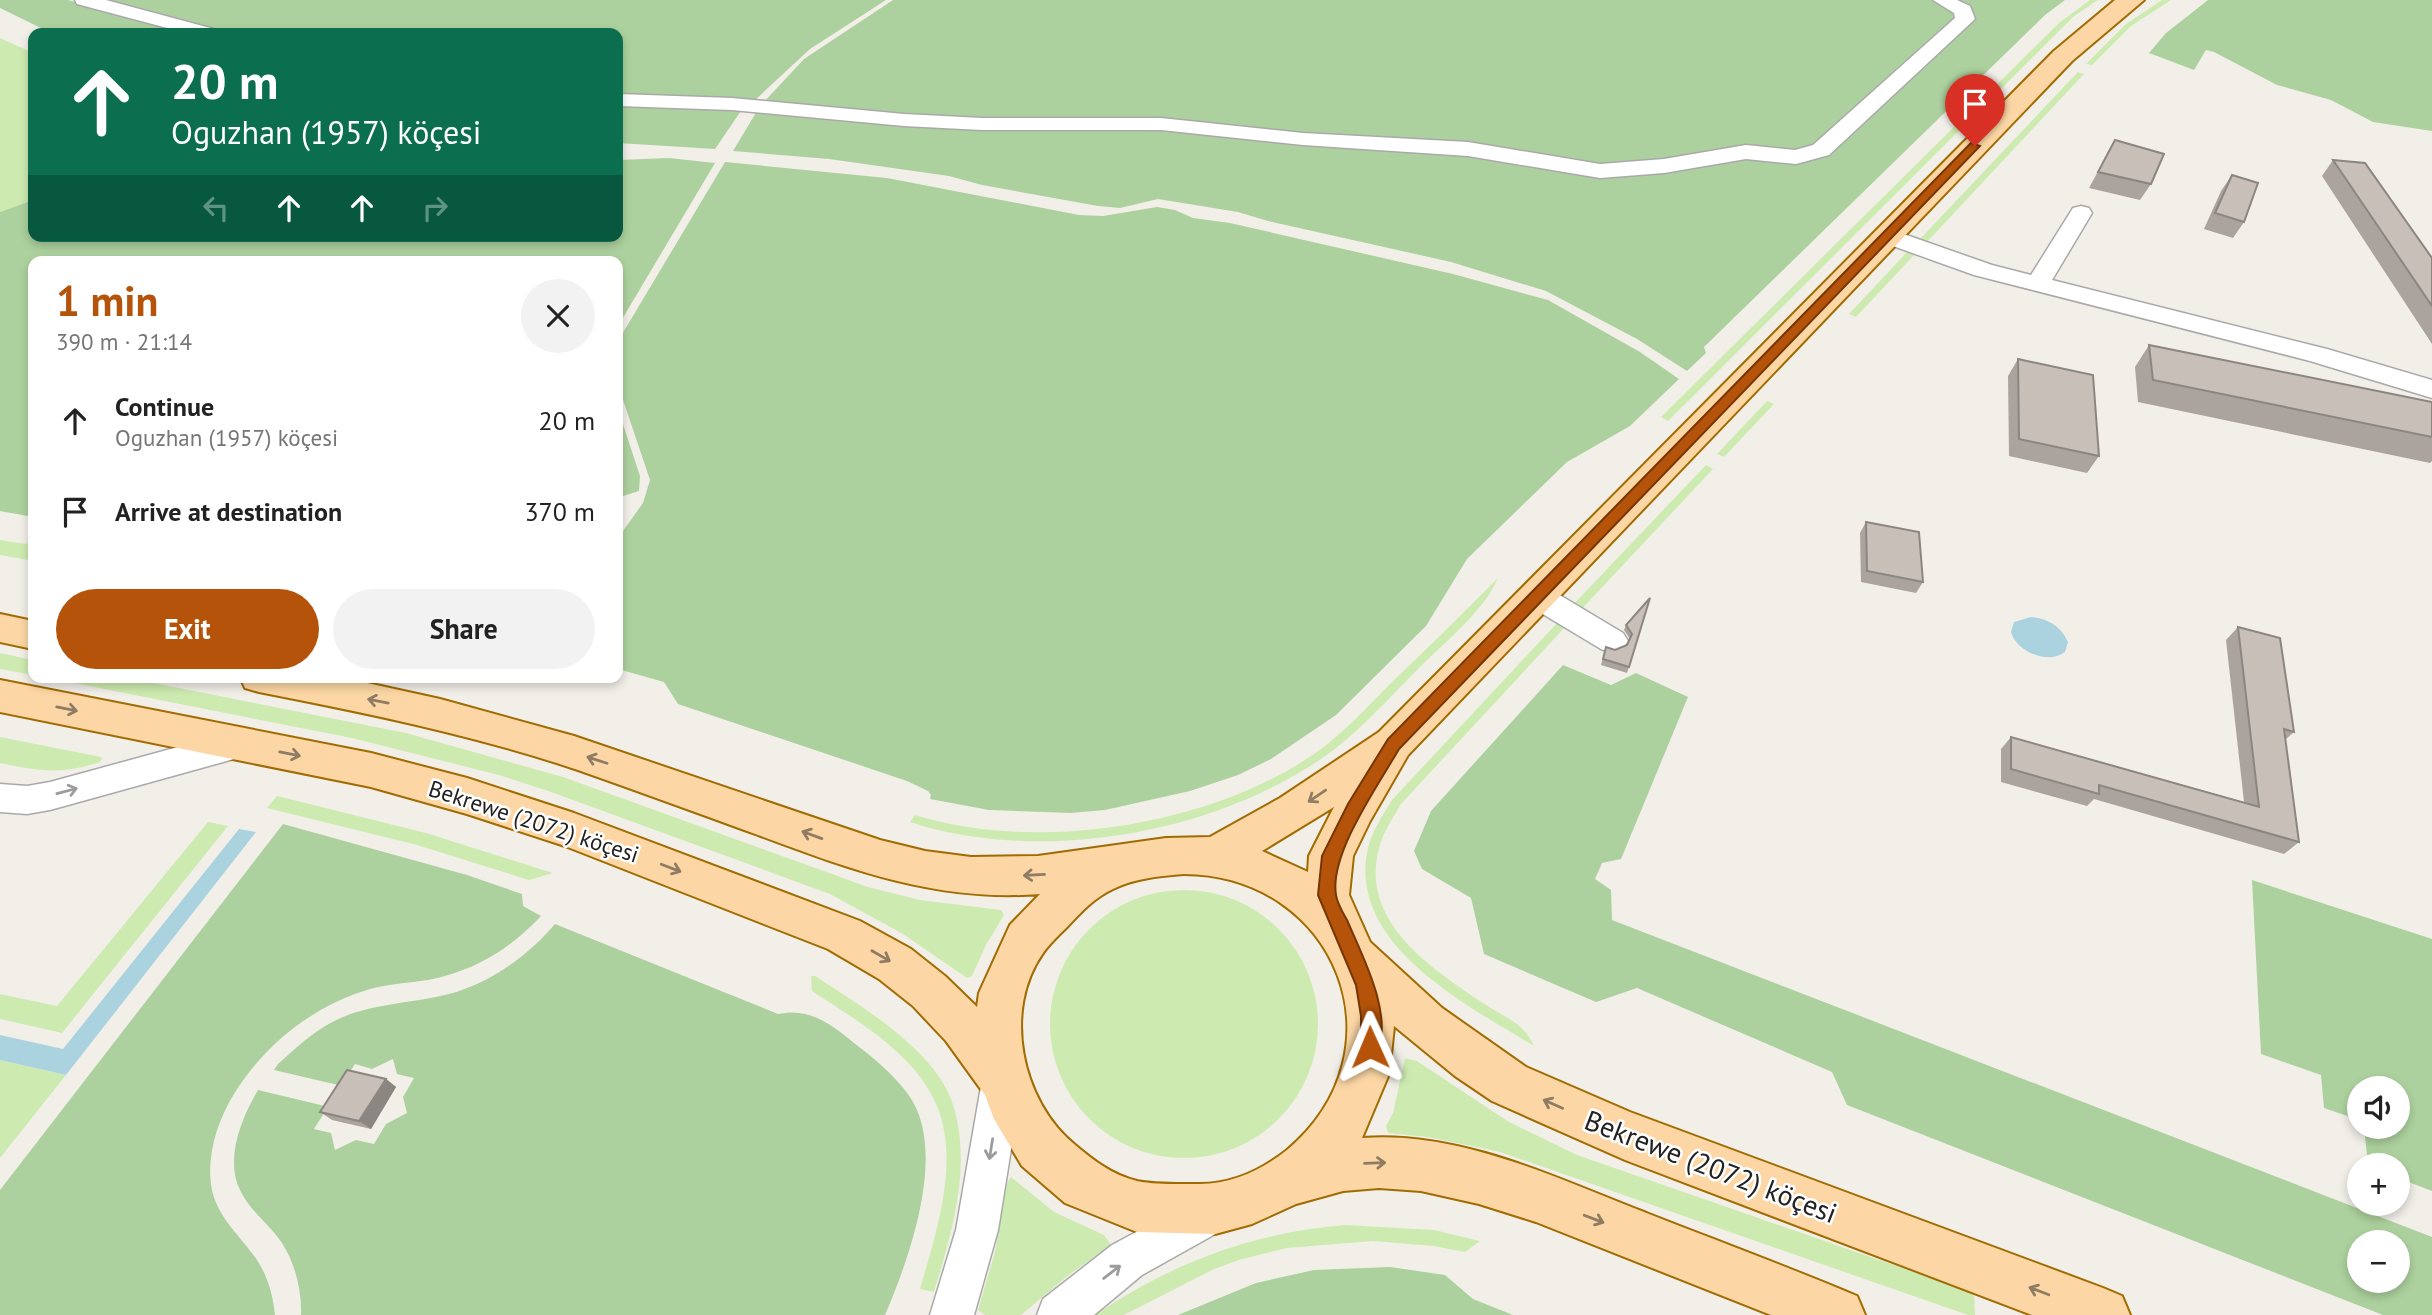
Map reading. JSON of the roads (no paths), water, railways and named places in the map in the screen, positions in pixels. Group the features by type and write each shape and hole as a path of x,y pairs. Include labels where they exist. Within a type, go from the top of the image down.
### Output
{"main road":[{"path":"1214,856 1295,811 1394,744 2063,55 2118,8 2132,0"},
{"path":"0,628 28,634"},
{"name":"Bekrewe (2072) köçesi","path":"289,683 398,705 513,733 836,844 937,873 1003,877 1056,874 1126,864"},
{"name":"Bekrewe (2072) köçesi","path":"0,696 371,769 467,796 587,835 844,935 895,964 929,991 963,1025 1002,1082"},
{"path":"1354,957 1327,895 1331,856 1354,809 1394,744"},
{"name":"Bekrewe (2072) köçesi","path":"1285,1183 1312,1162 1335,1137 1353,1108 1364,1078 1370,1047 1371,1016 1365,985 1354,957 1339,931 1320,908 1271,873 1244,862 1214,856 1155,856 1098,875 1072,891 1029,933 1013,960 997,1019 996,1050 1002,1082 1014,1111 1032,1140 1054,1165 1082,1185 1113,1200 1147,1210 1183,1212 1219,1209 1253,1199 1285,1183 1323,1170 1355,1164 1390,1163 1439,1169 1529,1193 1839,1315"},
{"name":"Bekrewe (2072) köçesi","path":"1354,957 1424,1024 1509,1084 1625,1135 2103,1315"}],"street":[{"path":"84,0 188,28"},
{"path":"623,100 732,104 853,116 969,123 1161,124 1303,139 1468,149 1600,171 1635,170 1737,153 1796,157 1821,150 1965,19 1963,10 1942,0"},
{"path":"2038,284 2081,213"},
{"path":"1887,236 1958,262 2318,355 2432,389"},
{"path":"1537,596 1612,640"},
{"path":"0,798 27,800 50,796 240,744"},
{"path":"951,1315 977,1230 1002,1082"},
{"path":"1059,1315 1127,1260 1219,1209"}],"water":[{"path":"2031,617 2043,619 2062,632 2068,642 2065,652 2058,656 2042,657 2026,651 2014,639 2011,632 2014,622"},
{"path":"239,829 256,832 66,1075 0,1060 0,1035 63,1049"}]}
